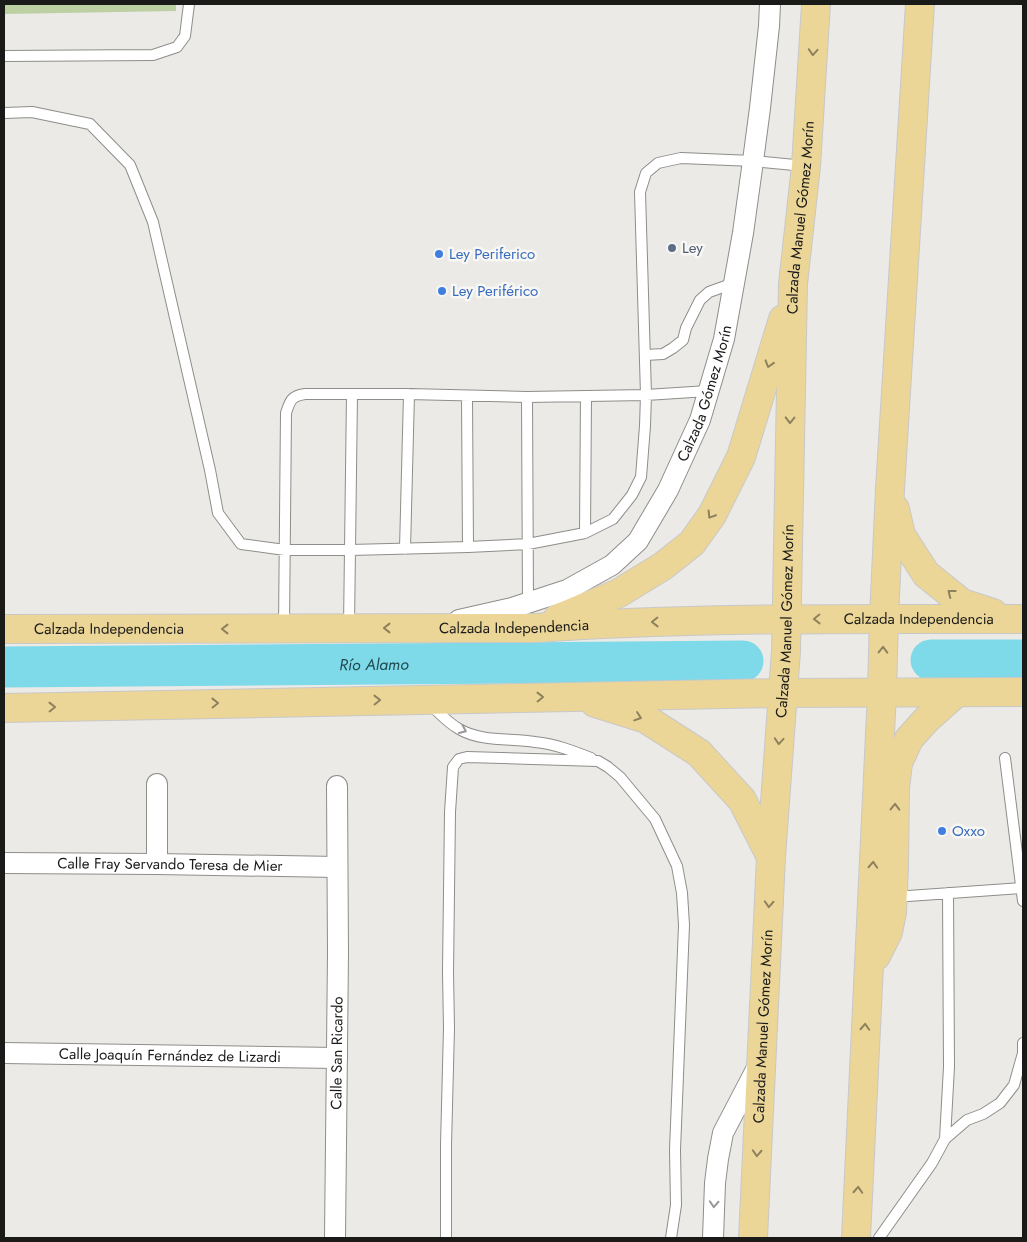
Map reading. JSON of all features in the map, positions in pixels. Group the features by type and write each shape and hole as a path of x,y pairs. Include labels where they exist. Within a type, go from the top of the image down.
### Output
{"main road":[{"name":"Calzada Manuel Gómez Morín","path":"753,1238 771,857 786,650 793,284 806,166 816,4"},
{"path":"856,1238 890,489 920,4"},
{"path":"532,615 619,593 663,566 692,543 712,515 742,457 793,284"},
{"path":"890,489 900,535 926,574 962,602 1017,619"},
{"name":"Calzada Independencia","path":"4,630 426,628 532,615 606,623 884,618 1017,619"},
{"path":"4,708 575,696 1023,692"},
{"path":"868,974 888,932 892,912 895,788 898,763 909,739 927,719 956,693"},
{"path":"575,696 646,719 699,753 742,800 771,857"}],"street":[{"name":"Calzada Gómez Morín","path":"532,615 567,590 612,565 638,541 668,490 700,420 724,339 743,233 760,108 770,4"},
{"path":"157,784 157,864"},
{"name":"Calle San Ricardo","path":"335,1238 338,953 337,786"},
{"name":"Calle Fray Servando Teresa de Mier","path":"4,863 337,867"},
{"name":"Calle Joaquín Fernández de Lizardi","path":"4,1053 337,1058"},
{"path":"713,1238 715,1183 723,1133 761,1060"}],"lane":[{"path":"4,56 153,54 177,47 185,36 188,4"},
{"path":"4,113 32,112 90,124 130,165 152,222 218,513 241,544 285,550 405,549 528,544 585,533 613,519 632,495 641,477 646,395 640,192 646,173 658,163 681,158 753,161 806,166"},
{"path":"644,355 663,354 673,348 682,340 700,300 709,292 734,283"},
{"path":"284,628 286,413 290,400 297,396 305,394 409,394 527,397 646,395 708,391"},
{"path":"349,628 352,394"},
{"path":"405,549 409,394"},
{"path":"468,396 468,547"},
{"path":"585,533 586,396"},
{"path":"527,397 528,544 532,615"},
{"path":"426,699 445,719 460,730 480,736 551,744 598,761 608,767 620,777 655,819 677,866 682,893 684,924 676,1150 676,1205 671,1238"},
{"path":"446,1238 450,812 453,767 459,759 467,757 598,761"},
{"path":"1005,758 1023,901"},
{"path":"892,897 1022,888"},
{"path":"945,1139 948,1067 948,893"},
{"path":"879,1238 932,1163 945,1139 967,1120 983,1114 1000,1103 1014,1085 1023,1053 1023,1043"}],"green space":[{"path":"4,4 176,4 176,11 4,14"}],"waterway":[{"name":"Río Alamo","path":"931,660 1023,660"},
{"name":"Río Alamo","path":"4,667 743,661"}],"place":[{"name":"Ley","path":"672,248"},
{"name":"Ley Periferico","path":"439,254"},
{"name":"Ley Periférico","path":"442,291"},
{"name":"Oxxo","path":"942,831"}]}
